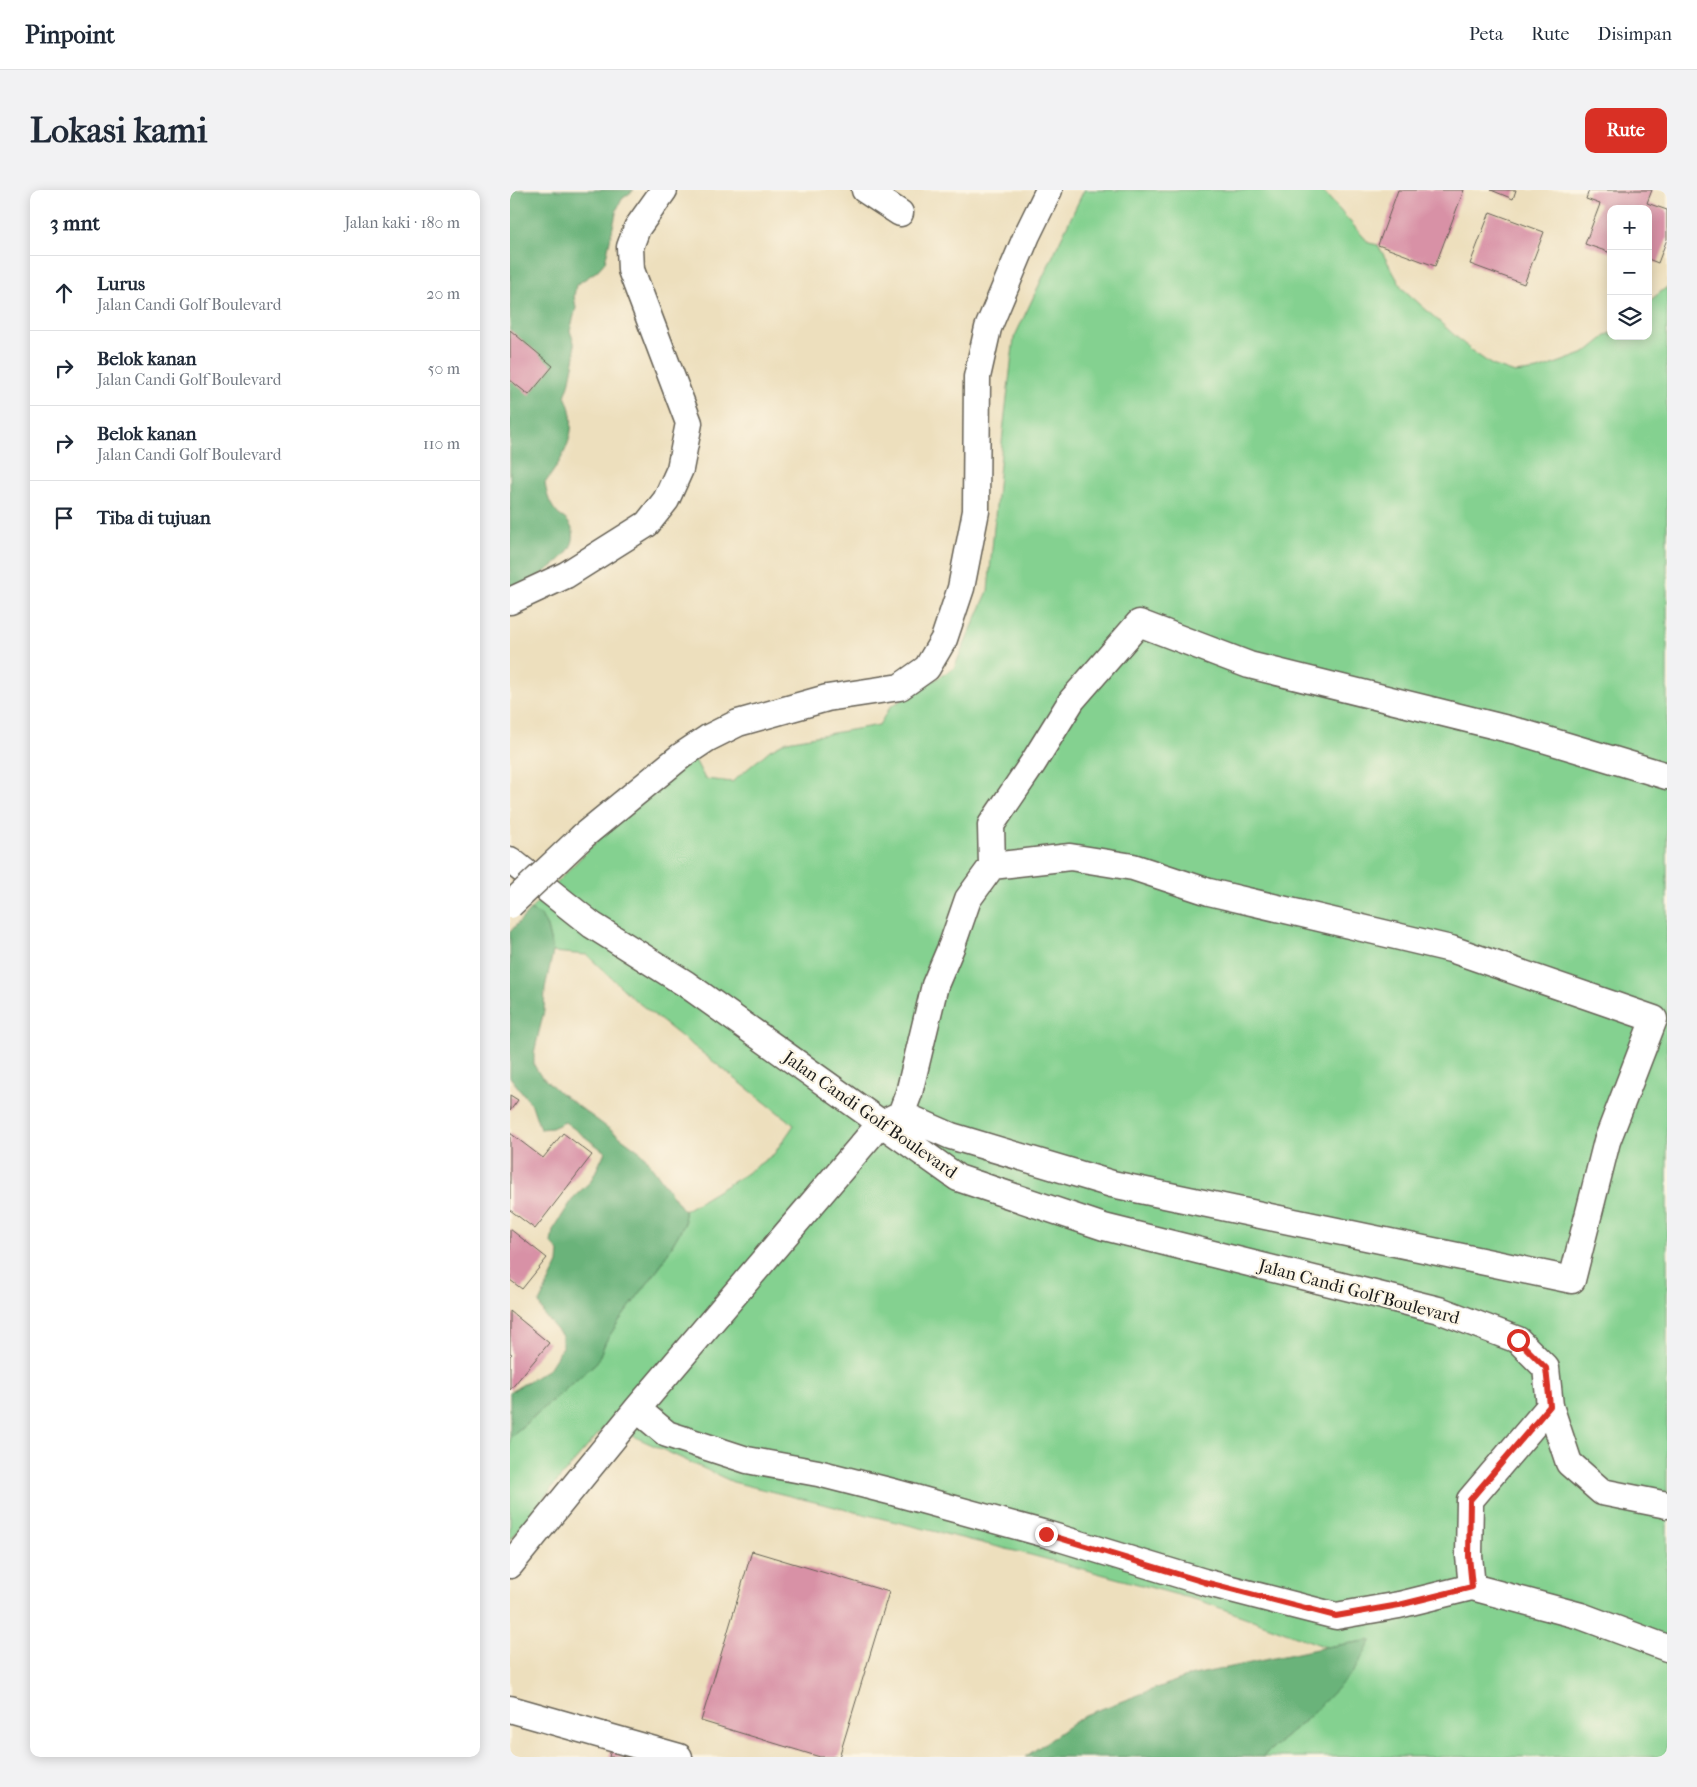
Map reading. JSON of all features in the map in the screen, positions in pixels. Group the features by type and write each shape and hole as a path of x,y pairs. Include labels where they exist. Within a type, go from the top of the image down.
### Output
{"street":[{"path":"510,601 566,575 647,524 666,500 680,469 689,423 630,270 630,247 637,228 664,190"},
{"path":"864,190 900,213"},
{"path":"510,905 583,836 680,756 708,738 738,723 827,698 900,687 927,668 944,639 961,588 976,511 977,377 988,328 1027,234 1049,190"},
{"path":"510,1566 637,1408 890,1119 909,1093 935,985 952,945 968,899 992,866 991,825 1033,763 1072,700 1139,623 1249,666 1520,732 1667,776"},
{"path":"890,1119 1112,1184 1572,1280 1607,1141 1654,1019 1451,948 1209,892 1133,867 1070,857 992,866"},
{"name":"Jalan Candi Golf Boulevard","path":"510,860 592,924 890,1119 958,1178 1104,1227 1438,1310 1518,1340 1546,1368 1550,1406 1569,1463 1602,1492 1667,1505"},
{"path":"1472,1587 1469,1556 1470,1500 1550,1406"},
{"path":"637,1408 666,1434 747,1460 818,1473 894,1492 1046,1534 1204,1582 1336,1616 1399,1605 1472,1587 1581,1616 1667,1648"},
{"path":"510,1709 679,1757"}],"green space":[{"path":"510,190 634,190 622,199 617,209 605,262 597,271 576,285 574,296 576,308 570,331 574,342 575,356 565,396 570,408 571,431 559,463 545,483 551,504 556,512 568,522 573,533 572,544 555,564 510,592"},
{"path":"1084,190 1322,190 1369,243 1378,245 1402,288 1472,351 1492,365 1515,373 1538,370 1585,353 1607,335 1607,340 1652,340 1652,299 1667,287 1667,1757 1262,1757 1310,1716 1371,1640 1326,1647 1204,1602 1031,1555 733,1482 607,1424 554,1485 510,1541 510,1437 597,1362 606,1341 659,1268 685,1223 684,1211 744,1175 774,1154 794,1125 635,1000 587,955 553,952 547,927 541,916 530,910 617,820 693,756 705,779 732,782 770,750 787,741 879,725 890,707 954,668 988,591 1014,338"},
{"path":"530,910 541,915 547,927 553,952 545,988 544,1011 534,1053 534,1065 540,1075 559,1092 642,1153 684,1211 685,1223 659,1268 606,1341 597,1362 510,1437 510,1392 549,1369 562,1348 562,1336 544,1315 539,1303 558,1263 559,1251 551,1243 553,1230 574,1197 591,1181 605,1152 565,1122 552,1128 540,1129 532,1105 510,1077 510,932"},
{"path":"1372,1640 1354,1671 1310,1716 1262,1757 1025,1757 1085,1715 1189,1676 1326,1647"}],"building":[{"path":"1398,190 1464,190 1435,266 1378,245"},
{"path":"1491,190 1516,190 1513,199"},
{"path":"1589,190 1652,190 1647,203 1667,210 1667,239 1658,263 1652,261 1652,205 1607,205 1607,252 1585,244 1600,204 1586,199"},
{"path":"1490,212 1544,232 1524,284 1470,264"},
{"path":"510,330 553,366 529,395 510,380"},
{"path":"510,1095 518,1100 510,1111"},
{"path":"510,1133 543,1158 563,1133 592,1155 535,1229 510,1210"},
{"path":"510,1229 547,1258 522,1289 510,1280"},
{"path":"510,1311 549,1343 510,1390 510,1356 512,1354 510,1353"},
{"path":"752,1551 889,1592 839,1757 820,1757 701,1721"},
{"path":"611,1749 637,1757 609,1757"}],"route":[{"path":"1046,1534 1204,1582 1336,1616 1399,1605 1472,1587 1469,1556 1470,1500 1550,1406 1546,1368 1518,1340"}]}
